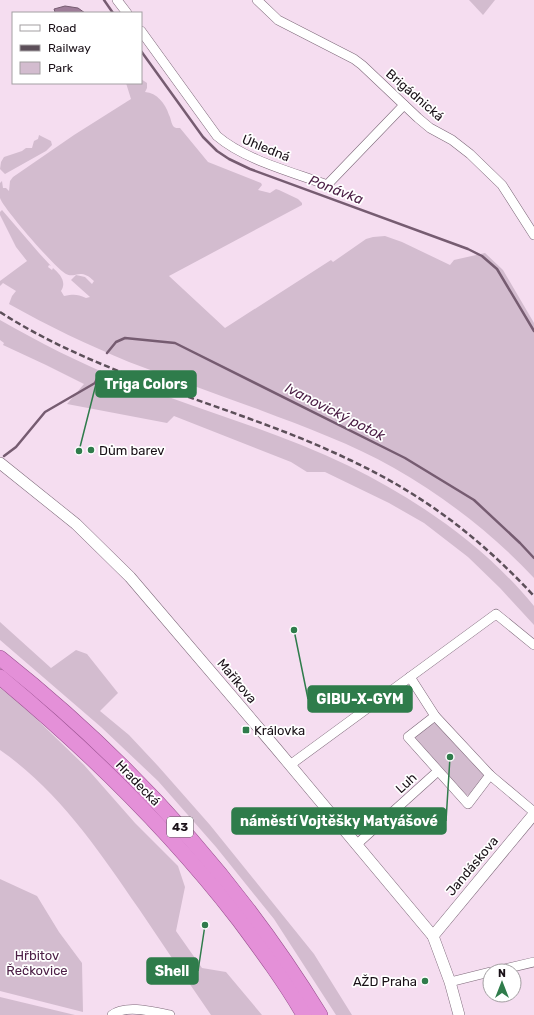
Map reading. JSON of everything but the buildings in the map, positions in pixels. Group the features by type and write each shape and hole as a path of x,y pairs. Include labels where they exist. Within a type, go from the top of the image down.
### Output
{"highway":[{"name":"43","path":"3,667 80,746 122,786 193,862 275,970 303,1012"},
{"name":"Hradecká","path":"3,667 89,735 126,770 188,835 216,867 257,920 298,979 320,1015"}],"street":[{"path":"117,0 126,12"},
{"name":"Brigádnická","path":"256,0 278,20 354,59 430,128 452,140 470,154 502,185 534,235"},
{"name":"Úhledná","path":"142,32 217,136 226,144 258,160 326,184 404,105"},
{"name":"Maříkova","path":"0,463 76,524 130,577 433,936 450,982 459,1015"},
{"path":"290,765 496,614 534,645"},
{"path":"410,677 435,716 490,775 534,813"},
{"path":"435,716 408,737 468,804 490,775"},
{"name":"Luh","path":"356,845 438,771"},
{"name":"Jandáskova","path":"433,936 534,813"},
{"path":"522,965 534,962"},
{"path":"450,982 482,974"},
{"path":"112,1015 121,1011 140,1010 170,1015"}],"green space":[{"path":"469,0 495,0 483,15"},
{"path":"142,80 147,83 145,92 153,94 160,99 173,126 175,128 180,128 208,162 261,183 262,185 258,190 270,193 276,189 298,199 302,203 302,205 169,276 225,328 331,260 333,262 366,239 373,237 385,236 402,242 450,265 454,260 485,253 503,270 534,323 534,578 502,546 450,504 378,459 311,429 129,362 98,349 9,304 16,291 3,283 0,286 0,281 27,261 16,247 0,215 2,210 51,266 49,265 48,267 52,270 53,268 62,278 63,288 61,291 64,296 75,295 86,298 90,297 71,280 76,275 85,277 92,284 94,281 85,275 81,274 69,275 60,270 3,204 0,198 0,183 2,181 3,188 6,188 9,191 10,181 13,177 74,135 131,99 126,84 142,84"},
{"path":"39,135 51,141 52,145 46,151 5,174 0,169 1,162 4,157 22,151 26,148 32,148 34,141 38,139"},
{"path":"0,320 90,367 150,391 321,453 375,479 425,509 449,526 494,564 515,584 534,606 534,625 500,588 468,557 424,523 389,503 325,472 307,472 291,462 174,416 167,423 67,404 84,384 3,345 4,343 0,340"},
{"path":"0,622 51,668 76,650 87,654 118,693 100,711 129,735 210,825 314,954 352,1015 336,1015 274,919 216,847 158,781 101,727 0,640"},
{"path":"0,688 22,705 84,765 135,823 178,866 185,887 176,931 202,968 226,972 262,1015 211,1015 124,887 77,823 41,784 0,750"},
{"path":"435,723 442,726 486,777 469,795 462,792 415,739 416,736"},
{"name":"Hřbitov Řečkovice","path":"0,879 37,896 59,932 82,963 83,1012 0,991"},
{"path":"0,997 75,1015 0,1015"}],"shaded area":[{"path":"65,6 78,8 84,12 55,12 54,9"}],"waterway":[{"name":"Ponávka","path":"104,0 112,12"},
{"name":"Ponávka","path":"142,52 203,137 217,151 229,159 250,169 468,249 482,256 497,269 534,331"},
{"name":"Ivanovický potok","path":"107,353 116,342 125,338 175,343 405,458 474,500 534,558"},
{"name":"Ivanovický potok","path":"4,456 16,447 45,412 95,383 100,372"}],"railway":[{"path":"0,312 41,336 128,375 262,423 307,441 377,473 426,503 471,536 534,596"}],"place":[{"name":"Dům barev","path":"91,450"},
{"name":"Triga Colors","path":"79,451"},
{"name":"GIBU-X-GYM","path":"294,630"},
{"name":"Královka","path":"246,730"},
{"name":"náměstí Vojtěšky Matyášové","path":"450,757"},
{"name":"Shell","path":"205,925"},
{"name":"AŽD Praha","path":"425,981"}]}
